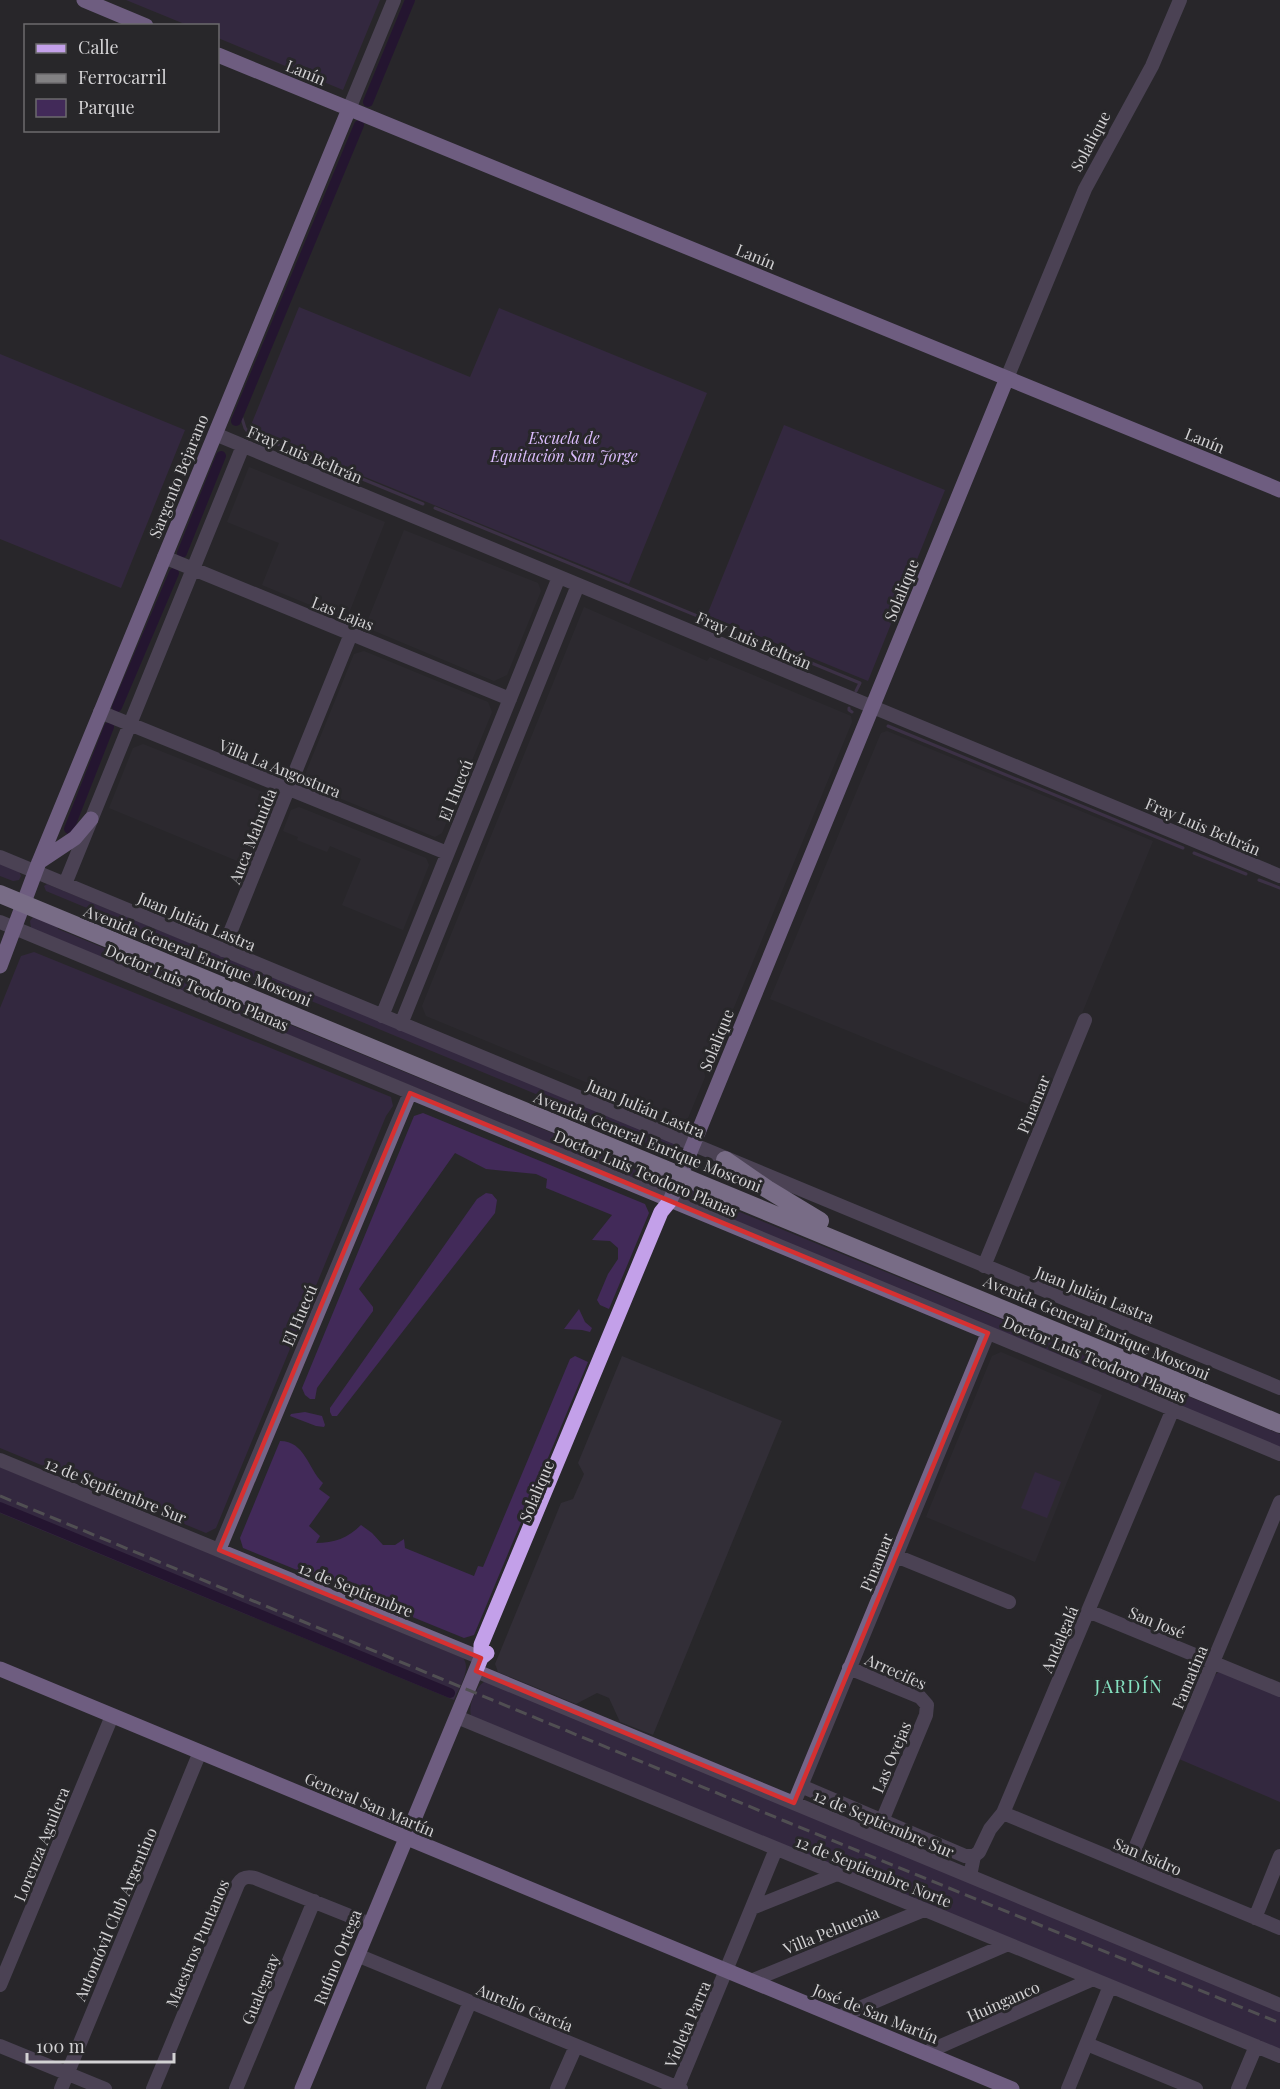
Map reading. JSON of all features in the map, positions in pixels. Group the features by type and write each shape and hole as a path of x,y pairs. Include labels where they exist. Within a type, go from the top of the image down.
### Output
{"highway":[{"name":"Avenida General Enrique Mosconi","path":"0,882 26,899 682,1170 1280,1424"},
{"name":"Avenida General Enrique Mosconi","path":"0,894 26,899"},
{"path":"725,1160 820,1221"},
{"name":"Avenida General Enrique Mosconi","path":"682,1170 820,1221 1280,1411"}],"main road":[{"path":"84,0 141,24"},
{"name":"Lanín","path":"219,55 1280,490"},
{"name":"Sargento Bejarano","path":"0,966 37,867 100,712 349,109"},
{"name":"Solalique","path":"406,1838 478,1665 481,1645 661,1212 670,1201 1007,378"},
{"path":"37,867 75,838 91,819"},
{"name":"General San Martín","path":"0,1669 726,1971"},
{"name":"Rufino Ortega","path":"302,2089 406,1838"},
{"name":"José de San Martín","path":"726,1971 1012,2089"}],"street":[{"name":"Sargento Bejarano","path":"349,109 394,0"},
{"name":"Solalique","path":"1007,378 1085,189 1156,57 1180,0"},
{"name":"Fray Luis Beltrán","path":"214,434 1280,876"},
{"path":"65,884 243,446"},
{"name":"Las Lajas","path":"164,557 510,699"},
{"name":"El Huecú","path":"382,1016 559,577"},
{"path":"401,1024 578,585"},
{"name":"Auca Mahuida","path":"223,950 351,634"},
{"name":"Villa La Angostura","path":"100,712 447,854"},
{"name":"Juan Julián Lastra","path":"0,857 37,867 65,884 725,1160 1280,1388"},
{"name":"Doctor Luis Teodoro Planas","path":"0,922 1280,1454"},
{"name":"Pinamar","path":"984,1266 1085,1020"},
{"name":"El Huecú","path":"219,1551 410,1093"},
{"name":"Pinamar","path":"794,1803 988,1333"},
{"name":"Andalgalá","path":"970,1876 974,1856 979,1852 990,1829 1004,1813 1173,1409"},
{"name":"12 de Septiembre Sur","path":"0,1460 219,1551"},
{"name":"Famatina","path":"1128,1865 1280,1502"},
{"name":"12 de Septiembre","path":"219,1551 478,1665"},
{"path":"896,1556 1009,1602"},
{"name":"San José","path":"1088,1611 1280,1690"},
{"name":"12 de Septiembre Sur","path":"478,1665 794,1803 1280,2005"},
{"name":"Arrecifes","path":"849,1668 920,1697 927,1705"},
{"name":"Las Ovejas","path":"882,1821 926,1715 927,1705"},
{"name":"Lorenza Aguilera","path":"0,1985 112,1716"},
{"name":"12 de Septiembre Norte","path":"457,1717 1280,2056"},
{"name":"Automóvil Club Argentino","path":"61,2089 200,1752"},
{"path":"801,1786 967,1857 974,1856"},
{"name":"San Isidro","path":"1004,1813 1280,1928"},
{"path":"726,1971 776,1849"},
{"path":"1255,1918 1280,1856"},
{"path":"752,1908 837,1874"},
{"name":"Maestros Puntanos","path":"153,2089 238,1884 245,1877 255,1878 314,1901"},
{"path":"314,1901 370,1924"},
{"name":"Gualeguay","path":"236,2089 314,1901"},
{"name":"Villa Pehuenia","path":"751,1981 924,1910"},
{"path":"839,2018 1008,1944"},
{"name":"Aurelio García","path":"357,1955 679,2089"},
{"name":"Violeta Parra","path":"679,2089 726,1971"},
{"name":"Huinganco","path":"925,2053 1093,1979"},
{"path":"1068,2089 1110,1986"},
{"path":"433,2089 470,2002"},
{"path":"1087,2044 1196,2089"},
{"path":"0,2046 105,2089"},
{"path":"557,2089 576,2046"},
{"path":"1238,2089 1256,2046"}],"highlighted area":[{"path":"410,1093 988,1333 794,1803 476,1671 481,1658 219,1550"}],"shaded area":[{"path":"249,467 385,522 349,613 339,617 262,585 279,543 227,522"},
{"path":"404,530 538,583 541,591 507,675 494,681 365,627"},
{"path":"584,607 707,661 710,657 851,716 852,722 713,1058 703,1064 705,1077 688,1118 680,1121 426,1016 422,1006"},
{"path":"364,651 488,702 492,712 442,833 435,837 307,785 304,777 354,654"},
{"path":"887,731 1153,841 1042,1110 770,999 881,733"},
{"path":"143,744 268,794 272,803 247,865 109,808 133,748"},
{"path":"299,807 426,858 429,865 403,930 342,905 361,859 330,846 327,852 297,840 298,837 283,831 291,810"},
{"path":"1001,1352 1102,1395 1035,1562 926,1517 992,1356"},
{"path":"622,1356 782,1421 653,1735 620,1722 609,1698 597,1693 576,1704 498,1672 495,1664 561,1503 573,1499 584,1474 578,1463"}],"green space":[{"path":"126,0 380,0 343,90 219,38 219,24 185,24"},
{"name":"Escuela de Equitación San Jorge","path":"299,307 470,377 499,308 707,393 629,584 249,430"},
{"path":"0,354 185,430 121,588 0,539"},
{"path":"784,425 945,490 868,681 707,615"},
{"path":"0,862 19,871 21,876 19,880 13,881 0,876"},
{"path":"47,884 673,1142 675,1146 671,1153 646,1144 644,1139 46,891 44,886"},
{"path":"33,917 56,923 58,929 659,1177 663,1182 660,1189 31,928 30,921"},
{"path":"34,952 391,1097 393,1106 386,1116 216,1528 206,1533 0,1448 0,1008 21,956"},
{"path":"423,1113 645,1204 649,1213 609,1309 600,1305 597,1300 608,1274 618,1259 618,1248 610,1241 592,1240 612,1215 546,1188 547,1179 536,1174 486,1169 455,1153 359,1289 373,1307 373,1311 317,1388 315,1399 310,1399 302,1388 414,1116"},
{"path":"684,1187 708,1193 713,1201 1280,1434 1280,1448 681,1199"},
{"path":"486,1193 492,1194 497,1200 495,1213 337,1416 332,1416 330,1408 477,1199"},
{"path":"579,1309 585,1322 592,1328 590,1332 564,1329"},
{"path":"575,1356 588,1362 474,1635 464,1638 243,1548 240,1538 280,1441 288,1442 301,1451 323,1483 319,1489 330,1497 309,1526 320,1536 316,1543 340,1539 361,1525 383,1545 395,1545 404,1539 405,1548 474,1576 478,1566 483,1567 570,1359"},
{"path":"305,1412 322,1416 324,1427 290,1416"},
{"path":"0,1467 463,1658 465,1673 454,1700 0,1513"},
{"path":"1035,1472 1061,1482 1047,1518 1021,1508"},
{"path":"1218,1672 1280,1695 1280,1802 1179,1759 1213,1678"},
{"path":"486,1681 1280,2008 1280,2049 471,1716 474,1696 482,1683"}],"waterway":[{"path":"368,102 410,0"},
{"path":"236,421 359,125"},
{"path":"240,412 248,432 423,504"},
{"path":"182,553 221,456"},
{"path":"435,508 860,683 856,691"},
{"path":"117,707 174,573"},
{"path":"849,708 852,712"},
{"path":"888,726 1183,848"},
{"path":"69,829 109,727"},
{"path":"1194,853 1246,874"},
{"path":"1259,880 1280,888"},
{"path":"0,1507 450,1693"}],"railway":[{"path":"0,1496 787,1822 1280,2023"}],"district":[{"name":"JARDÍN","path":"1129,1686"}]}
